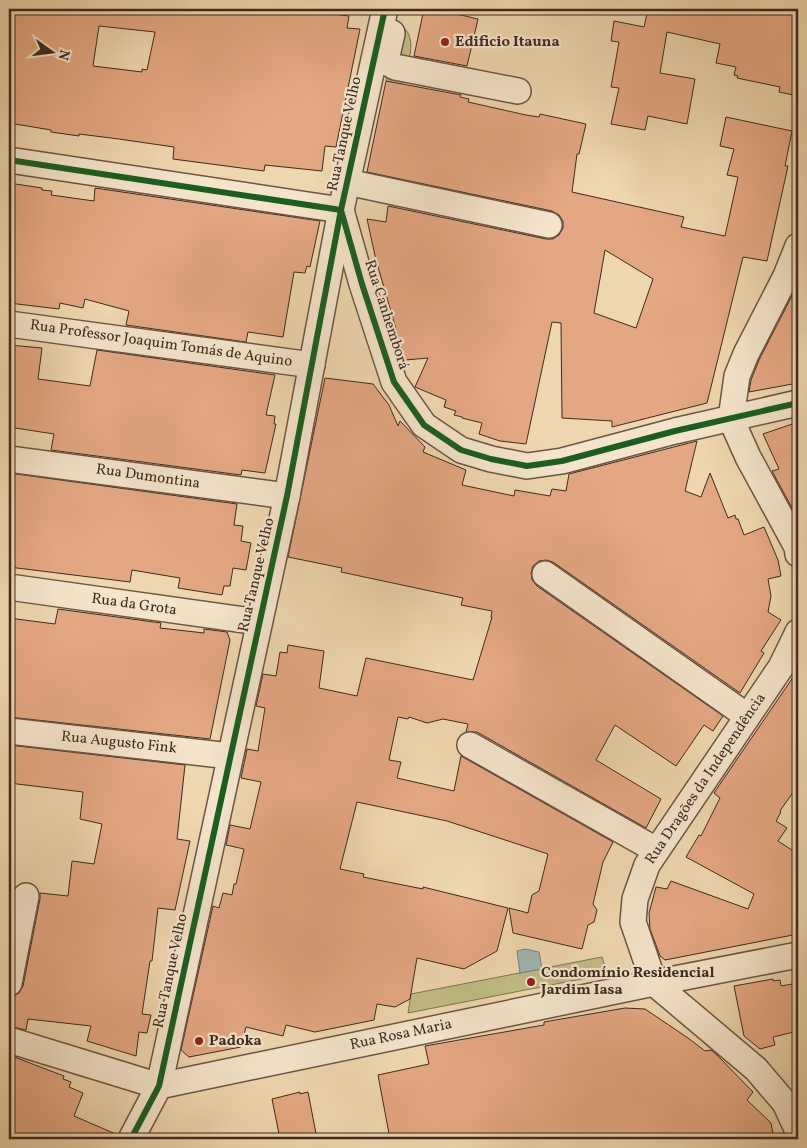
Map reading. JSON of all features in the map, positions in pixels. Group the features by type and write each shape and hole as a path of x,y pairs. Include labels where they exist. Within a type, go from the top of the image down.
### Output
{"street":[{"name":"Rua Tanque Velho","path":"131,1139 159,1086 287,496 341,210 385,9"},
{"path":"397,9 386,56 388,63 395,67 518,91"},
{"path":"9,160 341,210"},
{"path":"347,182 550,225"},
{"name":"Rua Canhemborá","path":"341,210 362,284 394,382 424,425 461,450 491,459 527,466 562,461 665,433 798,403"},
{"path":"798,246 786,276 746,354 738,376 731,419 748,457 797,547 798,554"},
{"name":"Rua Professor Joaquim Tomás de Aquino","path":"9,324 312,365"},
{"name":"Rua Dumontina","path":"9,459 287,496"},
{"path":"545,574 747,716"},
{"name":"Rua da Grota","path":"9,587 259,622"},
{"name":"Rua Dragões da Independência","path":"654,983 633,922 635,899 647,866 656,850 781,668 798,632"},
{"name":"Rua Augusto Fink","path":"9,731 230,756"},
{"path":"470,745 656,850"},
{"path":"9,983 26,896"},
{"name":"Rua Rosa Maria","path":"9,1040 159,1086 798,955"},
{"path":"654,983 756,1069 785,1103 797,1129 798,1138"}],"shaded area":[{"path":"398,23 409,35 411,43 411,51 402,85 386,81"},
{"path":"602,957 607,974 408,1013 411,994"}],"water":[{"path":"525,949 539,952 542,969 520,973 517,951"}],"building":[{"path":"9,9 292,9 349,16 347,28 360,29 336,147 325,146 322,171 265,165 264,171 173,159 174,147 51,132 51,130 9,123","holes":["99,26 155,32 147,70 142,69 142,72 93,66"]},
{"name":"Edificio Itauna","path":"424,9 435,9 478,19 467,66 414,56"},
{"path":"648,9 721,9 742,13 743,9 798,9 798,96 779,92 780,87 737,78 738,76 734,75 736,67 716,63 720,44 667,32 660,73 695,79 687,124 648,116 645,130 611,124 619,88 611,87 619,42 611,41 614,21 644,27"},
{"path":"386,81 461,95 460,97 469,99 468,102 526,115 539,117 540,114 586,124 579,154 577,154 572,192 684,217 681,227 725,236 738,177 727,175 734,149 720,146 726,117 792,131 785,166 788,166 767,261 743,257 707,403 612,427 612,421 562,418 561,323 552,322 526,444 500,441 479,434 482,423 454,415 456,411 444,407 446,400 415,387 428,358 405,360 376,260 367,219 386,222 388,206 546,239 553,239 559,235 563,228 563,221 559,215 552,211 367,172","holes":["605,250 653,279 636,328 594,313"]},
{"path":"9,183 42,188 42,190 52,191 51,195 94,201 95,188 320,221 310,267 307,266 305,273 294,272 283,337 248,332 246,342 126,325 129,311 85,299 83,308 60,303 59,309 9,303"},
{"path":"798,284 798,383 749,392 751,380 759,360"},
{"path":"9,345 42,348 38,379 90,386 97,350 275,375 266,415 275,416 274,424 276,424 265,473 242,470 241,475 51,450 54,434 9,427"},
{"path":"325,378 373,384 389,405 398,426 400,421 425,447 423,452 466,470 462,485 514,496 515,490 550,496 552,489 566,491 569,474 697,441 685,491 701,497 710,473 728,518 735,515 744,535 764,527 778,560 781,576 768,579 771,596 768,612 781,620 761,651 764,653 740,693 553,562 539,561 533,566 531,573 532,580 537,586 723,716 713,731 704,725 676,766 615,725 596,760 661,799 646,828 477,732 466,732 468,724 443,719 427,723 409,717 408,719 398,717 389,760 401,762 397,778 454,791 461,756 613,842 603,862 593,904 597,910 594,922 588,925 582,949 513,933 509,908 528,913 532,895 539,891 548,854 447,821 357,802 340,869 364,874 363,877 423,889 423,887 508,908 497,951 464,969 417,958 410,999 395,1007 377,1004 374,1020 315,1032 286,1025 283,1036 246,1027 241,1047 189,1057 181,1050 213,906 219,908 223,893 232,895 244,849 226,845 230,825 250,829 261,782 241,778 247,749 258,751 265,708 256,706 263,674 276,676 280,652 287,653 288,645 324,651 319,688 357,696 366,658 473,680 492,617 492,611 461,605 463,598 341,572 342,568 288,557"},
{"path":"798,422 798,519 772,471 779,469 763,434"},
{"path":"9,473 237,504 234,525 243,526 241,541 251,543 246,570 233,568 230,586 224,586 222,595 178,588 180,578 132,570 130,582 9,567"},
{"path":"58,609 161,623 160,628 204,633 204,629 227,632 230,640 210,739 9,717 9,618 55,624"},
{"path":"798,670 798,785 780,811 776,821 787,828 778,841 798,854 798,934 665,960 660,956 650,929 649,913 656,887 667,889 671,881 748,909 754,894 686,857 699,835 701,836 720,798 714,793"},
{"path":"9,745 185,765 177,839 190,841 175,910 158,908 152,961 150,961 142,1014 151,1015 147,1033 139,1032 136,1056 87,1041 91,1026 28,1019 26,1030 9,1026 9,997 19,993 23,986 40,893 68,896 72,861 94,864 102,824 80,819 83,792 9,783"},
{"path":"773,979 773,981 780,980 781,986 798,983 798,1031 773,1037 775,1045 760,1049 744,1036 734,986"},
{"path":"625,1008 645,1009 705,1051 711,1050 718,1056 753,1092 747,1100 771,1123 774,1139 390,1139 378,1075 429,1064 425,1046 544,1025 544,1022"},
{"path":"9,1055 64,1076 63,1079 71,1082 69,1087 83,1093 74,1116 118,1135 117,1139 22,1139 9,1132"},
{"path":"300,1092 300,1094 308,1092 317,1139 280,1139 272,1099"}],"cycle path":[{"path":"131,1139 159,1086 287,496 341,210 385,9"},
{"path":"9,160 341,210 362,284 394,382 424,425 461,450 491,459 527,466 562,461 675,431 798,403"}],"place":[{"name":"Edificio Itauna","path":"445,42"},
{"name":"Condomínio Residencial Jardim Iasa","path":"531,982"},
{"name":"Padoka","path":"199,1041"}]}
